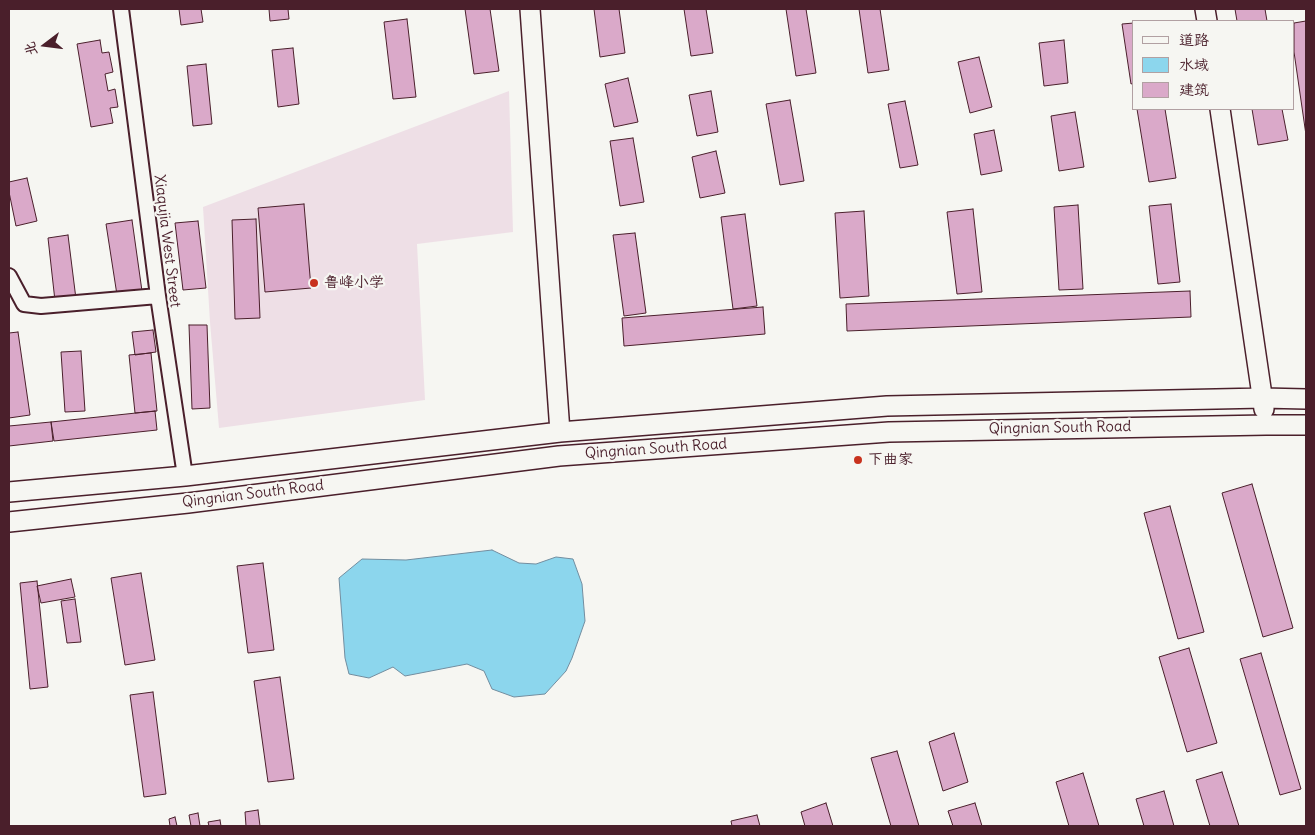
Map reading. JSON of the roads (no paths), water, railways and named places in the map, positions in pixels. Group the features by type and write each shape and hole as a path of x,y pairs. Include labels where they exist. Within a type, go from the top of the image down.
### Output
{"main road":[{"path":"530,9 560,432"},
{"path":"1220,110 1266,424"},
{"name":"Qingnian South Road","path":"9,492 185,476 560,432 887,406 1263,398 1306,399"},
{"name":"Qingnian South Road","path":"9,522 198,501 559,456 889,432 1266,424 1306,425"}],"street":[{"name":"Xiaqujia West Street","path":"122,9 158,296 185,476"},
{"path":"9,276 24,304 41,306 158,296"}],"water":[{"path":"492,550 519,563 536,564 556,557 573,559 582,584 585,621 566,671 545,694 514,697 492,689 484,671 467,664 405,676 393,667 369,678 349,674 345,658 339,578 362,559 406,560"}],"place":[{"name":"鲁峰小学","path":"314,283"},
{"name":"下曲家","path":"858,460"}]}
